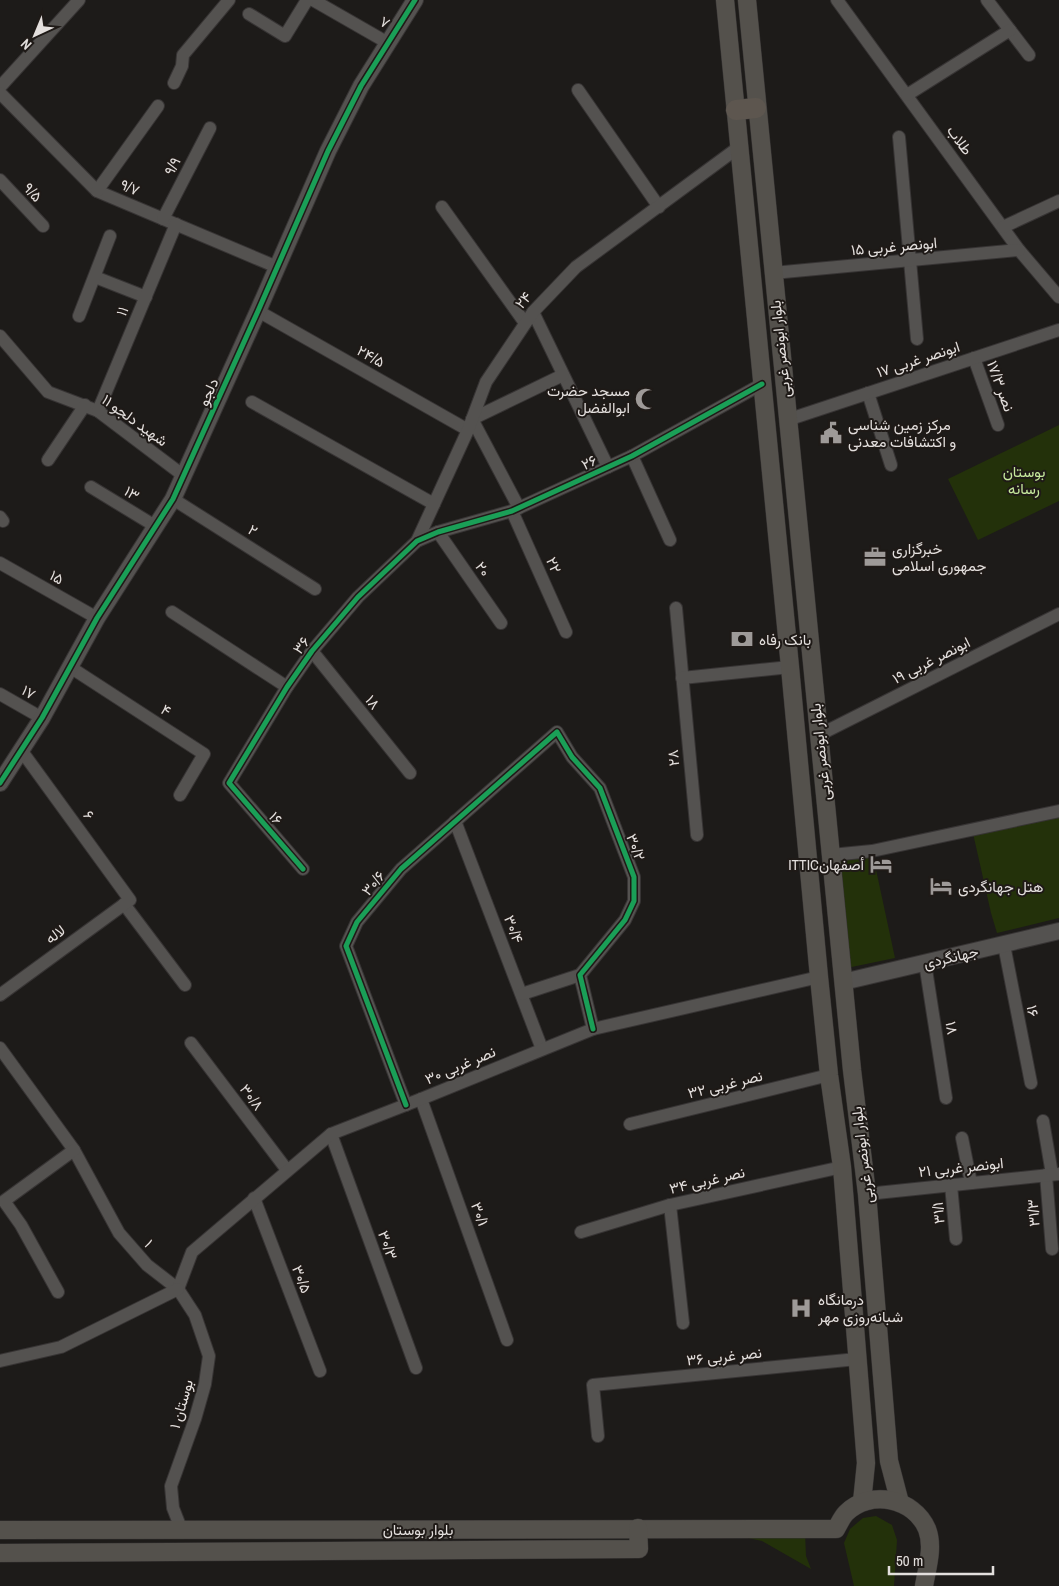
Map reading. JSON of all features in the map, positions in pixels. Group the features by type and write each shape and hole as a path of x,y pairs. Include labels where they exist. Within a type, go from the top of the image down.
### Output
{"main road":[{"name":"بلوار ابونصر غربی","path":"725,0 819,977 829,1074 842,1167 866,1463 862,1502"},
{"name":"بلوار ابونصر غربی","path":"747,0 756,108 843,982 867,1194 889,1461 900,1503"},
{"path":"736,110 756,108"},
{"path":"862,1502 881,1499 900,1503 916,1513 927,1529 930,1548 924,1586"},
{"name":"بلوار بوستان","path":"0,1530 836,1529 846,1513 862,1502"},
{"name":"بلوار بوستان","path":"0,1553 638,1550 638,1528"}],"street":[{"path":"0,87 79,0"},
{"path":"174,83 182,66 183,55 229,0"},
{"path":"249,14 285,36 307,0"},
{"name":"۷","path":"313,0 388,43"},
{"name":"دلجو","path":"0,783 42,718 97,618 172,499 258,311 328,151 361,86 415,0"},
{"name":"طلاب","path":"837,0 1019,250 1059,297"},
{"path":"987,0 1028,55"},
{"path":"906,95 1010,30"},
{"path":"578,90 659,206"},
{"name":"۹/۷","path":"0,93 97,191 277,267"},
{"path":"97,191 158,106"},
{"name":"۹/۹","path":"164,219 210,128"},
{"path":"899,137 917,339"},
{"name":"۲۴","path":"417,541 470,425 486,382 533,312 576,267 739,147"},
{"name":"۹/۵","path":"0,180 42,226"},
{"path":"1003,227 1059,200"},
{"path":"442,207 526,323"},
{"name":"۱۱","path":"98,410 176,224"},
{"path":"79,316 110,236"},
{"name":"ابونصر غربی ۱۵","path":"773,273 1019,250"},
{"path":"95,277 146,297"},
{"name":"۲۴/۵","path":"258,311 470,425"},
{"path":"533,312 608,467"},
{"name":"ابونصر غربی ۱۷","path":"787,420 1059,330"},
{"name":"شهید دلجو ۱۱","path":"0,337 48,392 98,410 184,476"},
{"name":"نصر ۱۷/۳","path":"974,358 998,425"},
{"path":"470,425 563,375"},
{"name":"۲۶","path":"417,541 438,532 515,509 608,467 632,456 762,384"},
{"path":"868,393 891,465"},
{"path":"252,402 434,504"},
{"path":"48,460 85,406"},
{"name":"۲۲","path":"470,425 515,509 566,632"},
{"path":"632,456 670,540"},
{"name":"۱۳","path":"91,487 155,526"},
{"name":"۲","path":"172,499 315,589"},
{"name":"۲۰","path":"438,532 501,623"},
{"name":"۳۶","path":"229,783 312,651 358,597 417,541"},
{"name":"۱۵","path":"0,563 97,618"},
{"name":"۲۸","path":"676,608 697,835"},
{"path":"172,612 287,688"},
{"name":"ابونصر غربی ۱۹","path":"819,735 1059,614"},
{"name":"۱۸","path":"312,651 410,773"},
{"name":"۴","path":"70,667 204,754 180,795"},
{"path":"682,678 790,667"},
{"name":"۱۷","path":"0,694 42,718"},
{"name":"۳۰/۶","path":"406,1105 346,946 357,922 401,869 557,732"},
{"name":"۳۰/۲","path":"557,732 572,758 600,788 634,877 634,901 625,920 580,975"},
{"name":"۶","path":"21,750 186,985"},
{"name":"۱۶","path":"229,783 303,869"},
{"path":"831,855 872,851 1059,811"},
{"name":"۳۰/۴","path":"455,821 542,1049"},
{"name":"لاله","path":"0,995 127,902"},
{"name":"جهانگردی","path":"843,982 1059,932"},
{"name":"۱۶","path":"1004,944 1031,1083"},
{"name":"۱۸","path":"925,963 946,1098"},
{"path":"522,994 580,975 593,1029"},
{"name":"نصر غربی ۳۰","path":"178,1289 192,1252 331,1134 593,1029 819,977"},
{"name":"۳۰/۸","path":"191,1043 287,1170"},
{"name":"۱","path":"0,1048 74,1150 119,1233 147,1265 178,1289"},
{"name":"نصر غربی ۳۲","path":"630,1124 829,1074"},
{"name":"۳۰/۱","path":"421,1099 508,1340"},
{"name":"۳۱/۳","path":"1043,1121 1052,1174 1052,1249"},
{"name":"۳۰/۳","path":"331,1134 416,1368"},
{"path":"962,1138 971,1183"},
{"path":"58,1292 21,1225 4,1200 74,1150"},
{"name":"نصر غربی ۳۴","path":"581,1232 670,1205 842,1167"},
{"name":"ابونصر غربی ۲۱","path":"867,1194 1052,1174"},
{"name":"۳۱/۱","path":"951,1185 956,1239"},
{"name":"۳۰/۵","path":"254,1198 320,1371"},
{"path":"670,1205 683,1323"},
{"path":"0,1361 61,1347 178,1289"},
{"name":"بوستان ۱","path":"178,1289 195,1315 209,1356 205,1384 195,1419 171,1486 173,1508 182,1531"},
{"name":"نصر غربی ۳۶","path":"598,1436 593,1385 857,1359"}],"green space":[{"name":"بوستان رسانه","path":"1059,425 1059,501 978,540 948,479"},
{"path":"1059,811 1059,918 997,933 972,829"},
{"path":"872,851 895,958 842,969 831,855"},
{"path":"876,1516 892,1525 897,1540 894,1586 854,1586 844,1543 850,1529 863,1518"},
{"path":"805,1532 806,1556 811,1569 762,1541 739,1536"}],"cycle path":[{"path":"0,783 42,718 97,618 173,499 328,151 361,86 415,0"},
{"path":"303,869 229,783 287,687 312,651 358,597 417,541 438,532 512,511 632,456 762,384"},
{"path":"406,1105 346,946 357,922 401,869 557,732 572,757 600,788 634,877 634,901 625,920 580,975 593,1029"}],"place":[{"name":"مسجد حضرت ابوالفضل","path":"646,399"},
{"name":"مرکز زمین شناسی و اکتشافات معدنی","path":"831,433"},
{"name":"خبرگزاری جمهوری اسلامی","path":"875,557"},
{"name":"بانک رفاه","path":"742,639"},
{"name":"ITTICأصفهان","path":"881,864"},
{"name":"هتل جهانگردی","path":"941,886"},
{"name":"درمانگاه شبانه‌روزی مهر","path":"801,1308"}]}
